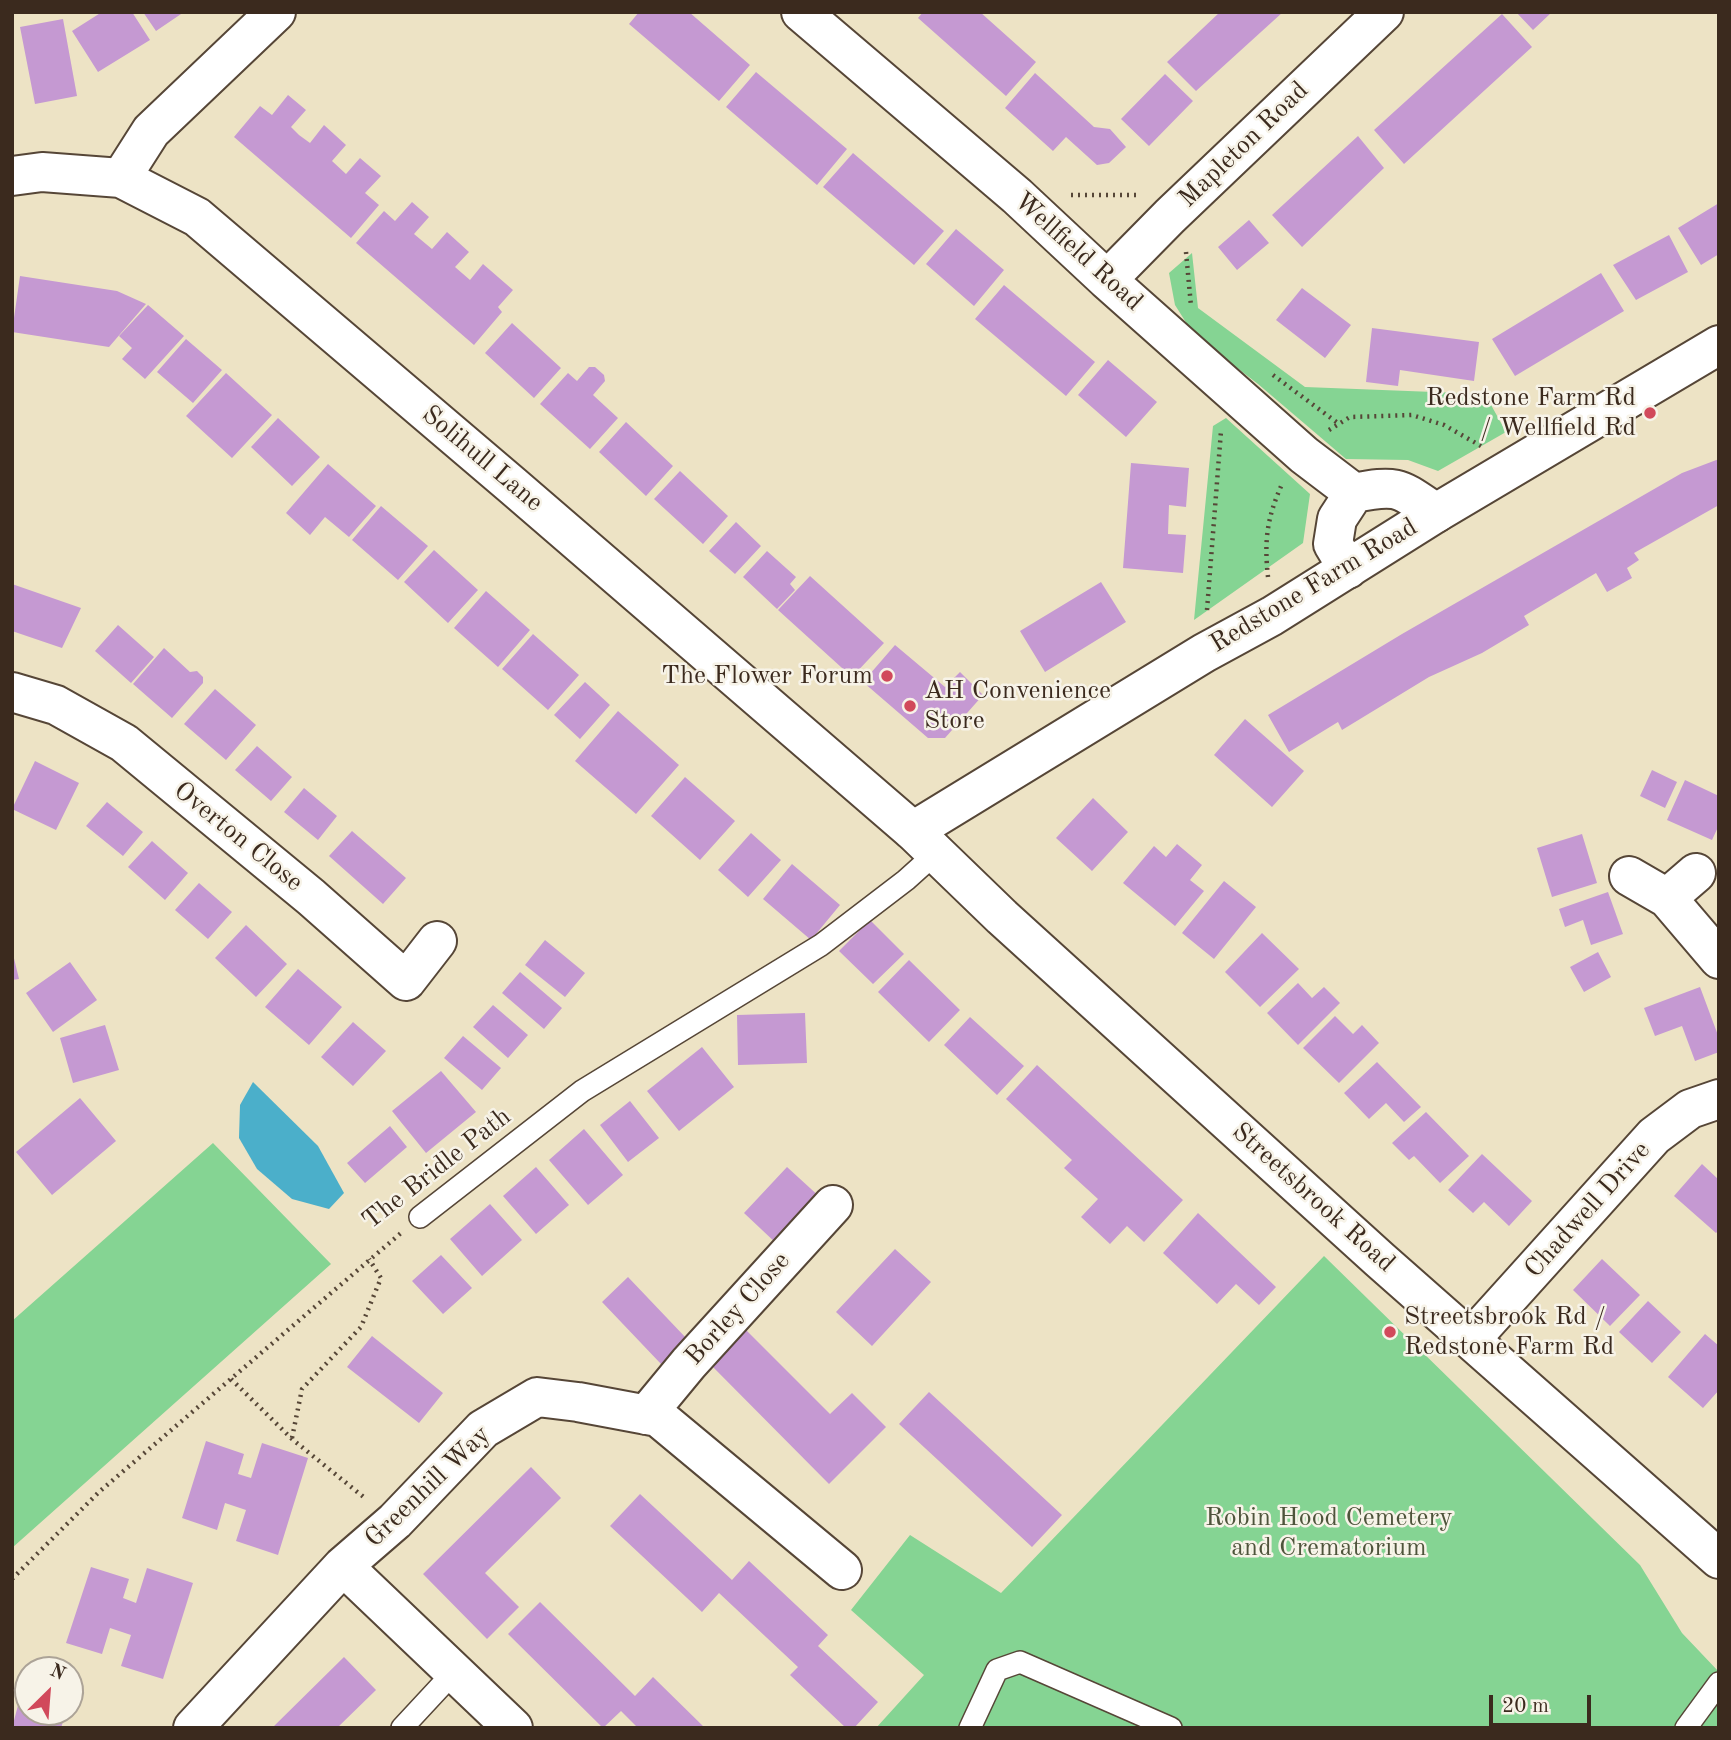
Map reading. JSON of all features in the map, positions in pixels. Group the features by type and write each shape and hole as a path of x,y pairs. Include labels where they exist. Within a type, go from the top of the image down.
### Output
{"street":[{"path":"121,178 151,131 276,12"},
{"name":"Wellfield Road","path":"801,12 1017,196 1304,455 1354,493"},
{"name":"Mapleton Road","path":"1107,280 1170,216 1384,12"},
{"name":"Solihull Lane","path":"12,176 42,172 121,178 197,217 513,485 924,842"},
{"name":"Redstone Farm Road","path":"924,842 1204,653 1272,616 1436,513 1719,345"},
{"path":"1348,569 1333,544 1337,519 1354,493 1384,487 1402,490 1436,513"},
{"name":"Overton Close","path":"12,692 56,705 124,743 311,897 406,981 437,941"},
{"name":"Streetsbrook Road","path":"924,842 1002,918 1719,1559"},
{"path":"1667,898 1696,873"},
{"path":"1629,876 1667,898 1719,959"},
{"name":"Chadwell Drive","path":"1471,1339 1654,1136 1690,1109 1719,1099"},
{"name":"Borley Close","path":"646,1415 689,1363 833,1205"},
{"name":"Greenhill Way","path":"193,1728 344,1566 395,1521 483,1429 537,1397 658,1418 842,1570"},
{"path":"344,1566 513,1728"}],"lane":[{"name":"The Bridle Path","path":"420,1217 582,1091 821,945 906,880 924,842"},
{"path":"970,1728 997,1670 1020,1662 1171,1728"},
{"path":"402,1728 454,1672"},
{"path":"1686,1728 1719,1683"}],"path":[{"path":"1017,196 1153,194 1185,239 1192,315"},
{"path":"1265,369 1339,424"},
{"path":"1204,653 1225,384"},
{"name":"The Bridle Path","path":"12,1579 99,1492 420,1217"},
{"path":"292,1439 302,1389 361,1327 381,1278 369,1259"},
{"path":"231,1379 292,1439 395,1521"}],"green space":[{"path":"1192,253 1198,308 1305,387 1485,394 1506,432 1438,471 1408,460 1346,459 1258,384 1194,335 1175,305 1169,273"},
{"path":"1226,418 1310,494 1303,543 1194,620 1213,426"},
{"path":"213,1143 331,1264 12,1548 12,1321"},
{"name":"Robin Hood Cemetery and Crematorium","path":"1324,1256 1640,1565 1682,1633 1719,1672 1719,1728 876,1728 924,1675 851,1610 910,1535 1001,1593"}],"water":[{"path":"253,1082 318,1146 344,1193 329,1209 292,1199 257,1169 239,1138 240,1105"}],"building":[{"path":"102,12 132,12 150,40 98,72 72,31"},
{"path":"143,12 184,12 156,31"},
{"path":"639,12 689,12 750,65 719,101 629,24"},
{"path":"923,12 980,12 1036,62 1006,96 918,18"},
{"path":"1220,12 1283,12 1196,91 1167,62"},
{"path":"1516,12 1552,12 1533,30"},
{"path":"1502,14 1532,47 1404,164 1374,130"},
{"path":"63,19 77,96 35,104 20,27"},
{"path":"756,72 847,149 817,185 726,107"},
{"path":"1035,73 1094,127 1110,129 1126,147 1109,163 1097,165 1066,137 1053,151 1005,108"},
{"path":"1165,74 1193,101 1149,146 1121,119"},
{"path":"288,95 306,110 291,127 299,135 310,143 324,125 346,145 332,161 346,174 360,158 381,176 365,193 379,205 351,238 234,137 260,106 272,115"},
{"path":"1358,136 1384,168 1302,247 1272,215"},
{"path":"853,153 944,231 914,265 823,187"},
{"path":"412,202 429,217 414,234 432,249 447,232 469,252 455,267 470,280 483,264 513,290 498,307 502,312 474,345 356,243 384,211 395,221"},
{"path":"1719,203 1719,254 1701,265 1678,228"},
{"path":"1249,220 1269,243 1237,270 1218,247"},
{"path":"956,229 1004,270 974,306 926,264"},
{"path":"1669,235 1688,272 1636,300 1613,265"},
{"path":"1601,273 1624,311 1515,376 1492,339"},
{"path":"20,276 117,291 146,304 109,347 12,332"},
{"path":"1004,285 1095,362 1066,396 975,319"},
{"path":"1302,288 1351,325 1325,358 1276,320"},
{"path":"148,305 184,336 145,379 122,359 132,348 119,336"},
{"path":"512,323 561,368 534,398 485,353"},
{"path":"1372,328 1479,342 1474,381 1400,370 1398,386 1366,382"},
{"path":"186,339 222,370 193,403 157,372"},
{"path":"1108,360 1157,402 1126,437 1078,395"},
{"path":"589,367 595,367 604,375 605,381 593,395 618,418 590,449 540,404 568,373 577,381"},
{"path":"226,373 272,415 232,458 186,416"},
{"path":"278,418 320,457 292,486 251,447"},
{"path":"626,422 673,466 646,496 599,452"},
{"path":"1719,459 1719,505 1634,553 1639,560 1627,568 1632,578 1607,592 1596,573 1524,616 1529,625 1482,653 1429,677 1342,730 1338,722 1289,752 1268,715 1402,634 1682,473"},
{"path":"1131,463 1189,468 1186,507 1169,505 1168,534 1186,535 1183,573 1123,568"},
{"path":"328,464 376,506 349,537 325,517 310,535 286,513"},
{"path":"680,471 728,516 703,544 654,499"},
{"path":"381,506 428,546 398,580 352,540"},
{"path":"736,522 761,546 735,574 709,551"},
{"path":"434,550 478,590 448,623 404,582"},
{"path":"767,551 796,577 790,584 795,590 777,609 743,577"},
{"path":"810,576 884,643 852,677 778,610"},
{"path":"1101,582 1126,622 1045,672 1020,631"},
{"path":"12,584 81,608 62,648 12,631"},
{"path":"486,591 530,630 498,667 454,628"},
{"path":"118,625 154,657 131,683 95,651"},
{"path":"533,634 579,675 548,710 502,669"},
{"path":"895,645 945,687 960,672 983,695 945,738 928,738 863,682"},
{"path":"164,648 190,672 197,671 203,677 203,683 172,718 133,684"},
{"path":"585,682 610,705 580,739 554,715"},
{"path":"215,689 256,725 226,760 184,724"},
{"path":"618,711 679,765 636,814 575,761"},
{"path":"1245,719 1304,771 1272,807 1214,755"},
{"path":"257,746 292,777 271,801 235,770"},
{"path":"35,761 79,783 56,830 12,809"},
{"path":"1652,770 1677,782 1665,808 1640,796"},
{"path":"685,777 735,821 700,860 651,816"},
{"path":"1685,780 1719,796 1719,825 1712,840 1667,820"},
{"path":"304,788 337,816 318,840 284,812"},
{"path":"1093,798 1128,832 1092,871 1056,838"},
{"path":"107,802 143,832 123,856 86,826"},
{"path":"352,831 406,878 383,904 329,856"},
{"path":"751,833 781,860 748,897 718,870"},
{"path":"1582,834 1597,883 1552,897 1537,848"},
{"path":"152,841 188,873 165,900 128,867"},
{"path":"1177,844 1202,865 1190,880 1204,891 1175,926 1123,883 1154,846 1166,857"},
{"path":"792,864 840,905 811,940 763,899"},
{"path":"1224,881 1256,907 1214,959 1182,933"},
{"path":"199,883 232,912 208,939 175,910"},
{"path":"1608,892 1623,934 1591,945 1583,920 1565,927 1559,909"},
{"path":"870,920 904,954 873,984 839,951"},
{"path":"246,925 287,964 256,997 215,958"},
{"path":"1262,933 1299,969 1260,1007 1225,972"},
{"path":"545,940 585,973 565,997 525,965"},
{"path":"12,950 19,979 12,980"},
{"path":"1598,952 1611,977 1584,992 1570,967"},
{"path":"909,960 960,1010 929,1042 878,992"},
{"path":"70,962 97,1000 53,1032 26,993"},
{"path":"298,969 342,1007 309,1045 265,1007"},
{"path":"520,972 562,1008 544,1029 502,993"},
{"path":"1298,983 1312,998 1324,987 1340,1003 1298,1045 1267,1013"},
{"path":"1700,987 1719,1038 1719,1052 1695,1061 1682,1026 1655,1036 1644,1008"},
{"path":"493,1005 528,1035 508,1058 473,1027"},
{"path":"805,1013 807,1063 738,1065 737,1015"},
{"path":"1335,1016 1353,1034 1362,1025 1379,1043 1339,1083 1303,1048"},
{"path":"970,1017 1024,1066 997,1095 944,1045"},
{"path":"353,1022 386,1051 353,1086 321,1057"},
{"path":"105,1025 119,1070 73,1083 60,1038"},
{"path":"463,1036 501,1068 482,1090 444,1058"},
{"path":"702,1047 734,1087 679,1131 647,1091"},
{"path":"1377,1062 1421,1107 1404,1122 1386,1103 1369,1119 1344,1093"},
{"path":"1037,1065 1183,1200 1144,1242 1127,1226 1110,1244 1081,1217 1098,1199 1064,1168 1072,1160 1006,1099"},
{"path":"441,1071 476,1112 426,1153 392,1111"},
{"path":"80,1098 116,1141 52,1195 16,1152"},
{"path":"630,1101 659,1138 628,1162 600,1125"},
{"path":"1426,1112 1469,1156 1440,1183 1414,1156 1409,1160 1392,1143"},
{"path":"390,1126 407,1147 365,1183 347,1163"},
{"path":"584,1129 623,1175 588,1205 549,1160"},
{"path":"1482,1154 1532,1201 1509,1226 1484,1202 1473,1213 1448,1190"},
{"path":"1702,1164 1719,1180 1719,1230 1716,1233 1674,1196"},
{"path":"536,1167 569,1205 536,1234 503,1196"},
{"path":"787,1167 822,1199 778,1245 744,1213"},
{"path":"490,1204 522,1240 482,1276 450,1239"},
{"path":"1198,1213 1276,1287 1259,1305 1236,1284 1217,1304 1163,1253"},
{"path":"895,1249 931,1282 872,1346 836,1312"},
{"path":"441,1255 472,1288 443,1314 412,1281"},
{"path":"1602,1259 1640,1295 1610,1326 1573,1290"},
{"path":"628,1277 687,1339 661,1364 602,1302"},
{"path":"1648,1301 1681,1332 1652,1363 1619,1332"},
{"path":"743,1327 830,1414 852,1393 886,1427 829,1484 708,1362"},
{"path":"1705,1334 1719,1346 1719,1390 1703,1408 1668,1377"},
{"path":"372,1336 443,1393 419,1423 347,1367"},
{"path":"929,1392 1062,1515 1032,1547 899,1424"},
{"path":"206,1441 244,1454 238,1474 251,1478 262,1443 308,1458 278,1555 236,1541 246,1510 225,1503 217,1530 182,1518"},
{"path":"531,1467 561,1498 485,1573 519,1607 487,1639 423,1574"},
{"path":"640,1494 732,1580 749,1561 828,1635 818,1646 878,1702 854,1728 846,1728 790,1675 798,1667 719,1593 702,1612 610,1526"},
{"path":"91,1567 129,1579 123,1598 136,1603 147,1568 193,1583 163,1679 121,1666 131,1635 110,1628 102,1654 66,1643"},
{"path":"540,1602 635,1696 653,1677 705,1728 638,1728 621,1711 603,1728 508,1634"},
{"path":"344,1657 376,1690 337,1728 272,1728"},
{"path":"14,1720 14,1726 62,1726 61,1728 12,1728"}],"place":[{"name":"Redstone Farm Rd / Wellfield Rd","path":"1650,413"},
{"name":"The Flower Forum","path":"887,676"},
{"name":"AH Convenience Store","path":"910,706"},
{"name":"Streetsbrook Rd / Redstone Farm Rd","path":"1390,1332"}]}
